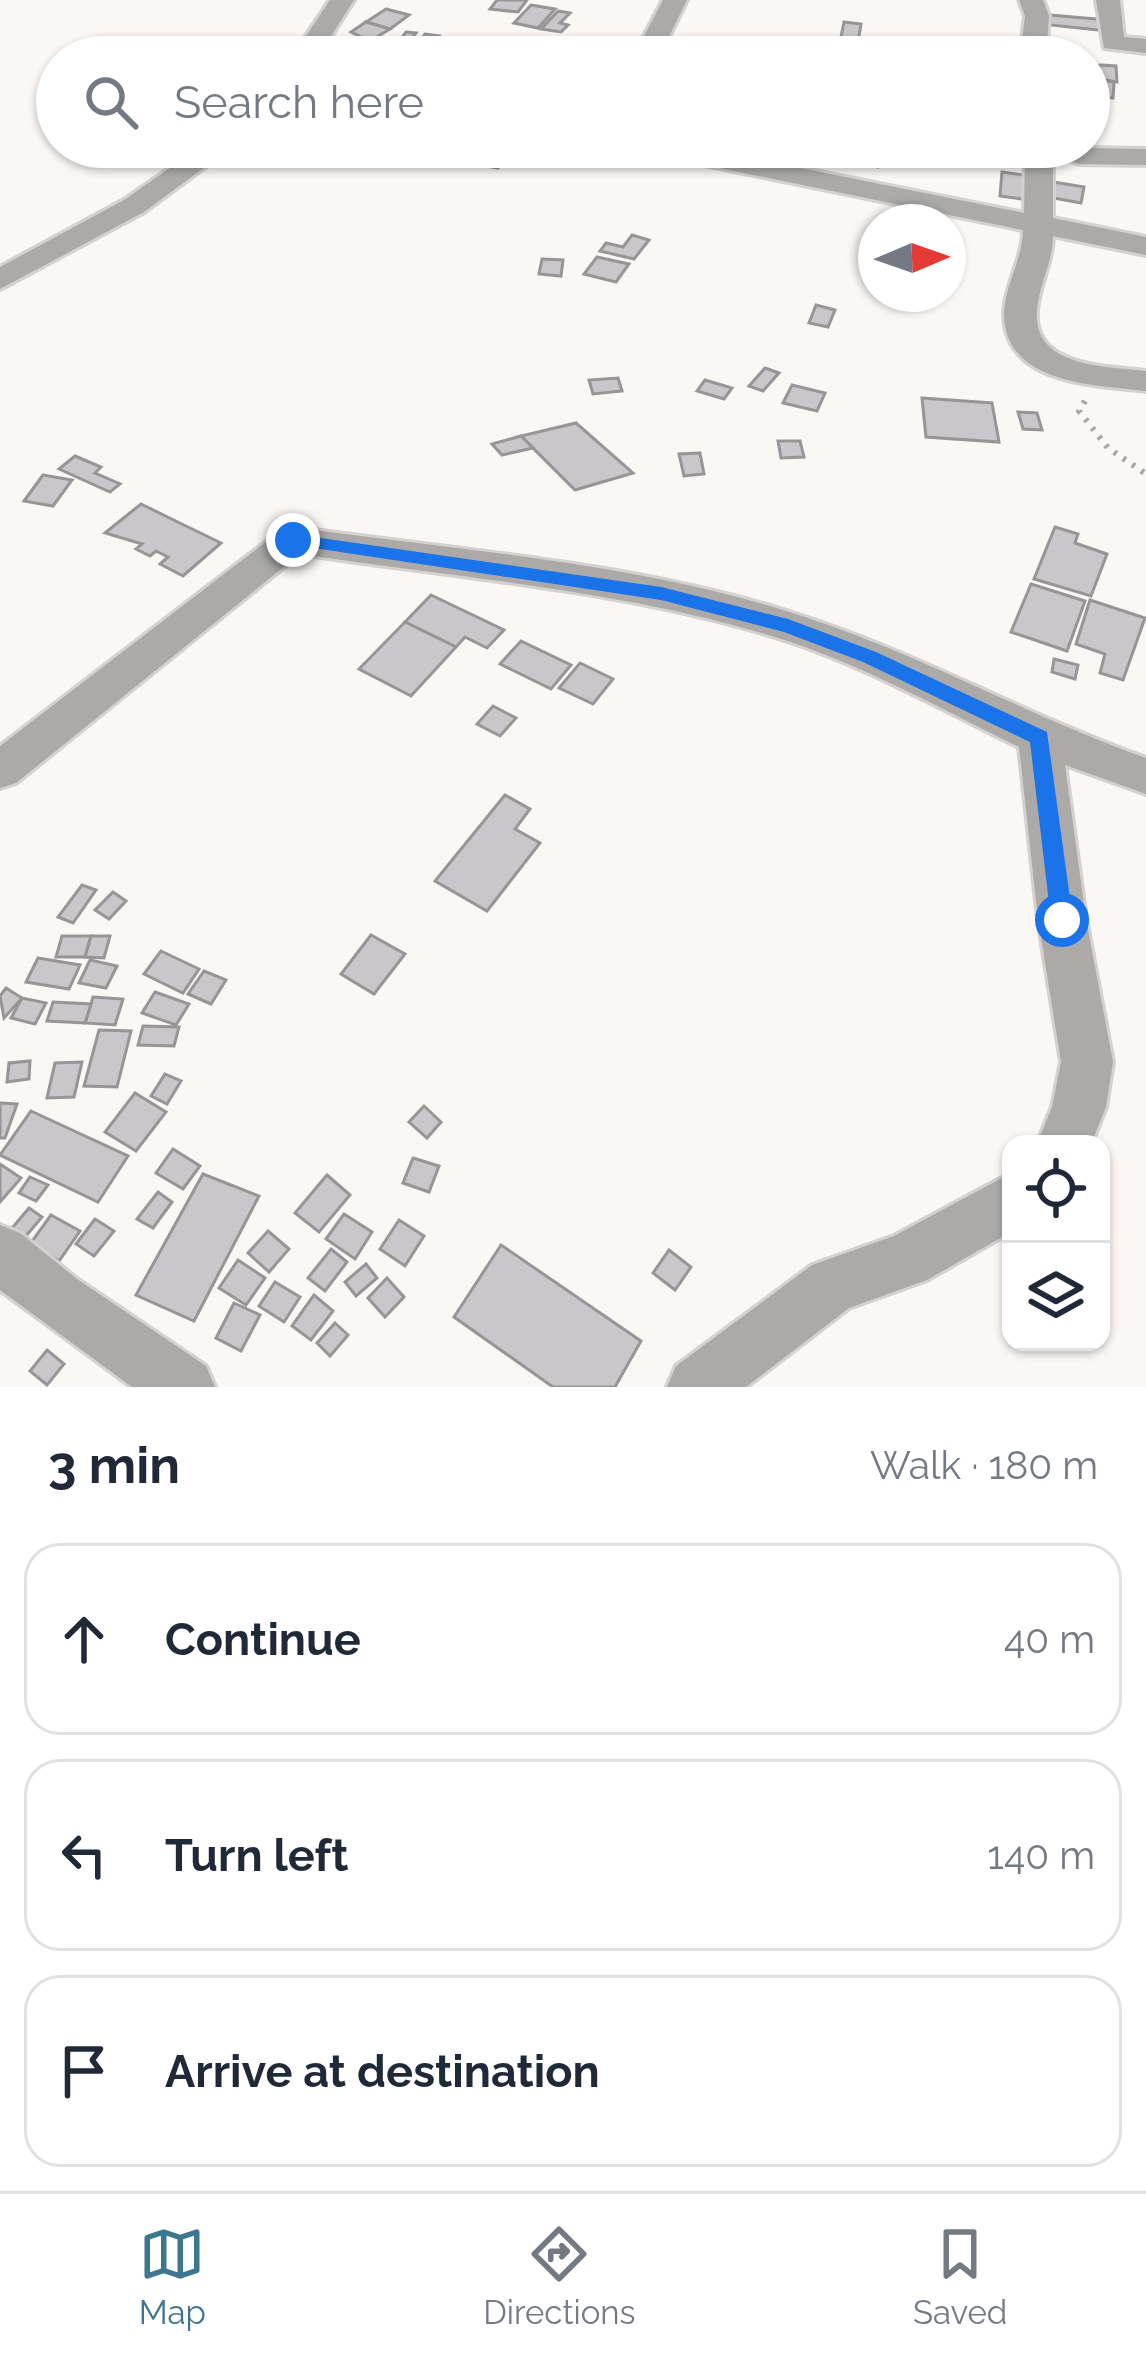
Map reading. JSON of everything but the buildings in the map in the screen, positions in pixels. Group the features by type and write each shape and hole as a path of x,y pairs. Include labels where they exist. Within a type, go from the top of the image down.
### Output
{"street":[{"path":"319,36 342,0"},
{"path":"657,36 675,0"},
{"path":"1030,0 1037,16 1035,36"},
{"path":"1108,0 1114,43 1146,45"},
{"path":"1110,156 1146,157"},
{"path":"0,280 134,206 188,168"},
{"path":"760,168 1146,246"},
{"path":"1039,168 1032,284 1020,314 1026,330 1044,360 1098,379 1146,381"},
{"path":"0,770 293,540 661,594 788,626 869,657 1040,738 1146,776"},
{"path":"1040,738 1062,920 1087,1062 1079,1107 1068,1135"},
{"path":"697,1387 832,1286 907,1261 1002,1206"},
{"path":"0,1253 56,1300 185,1387"}],"path":[{"path":"1098,379 1079,411 1097,439 1146,474"}],"route":[{"path":"293,540 661,594 788,626 869,657 1040,738 1062,920"}]}
